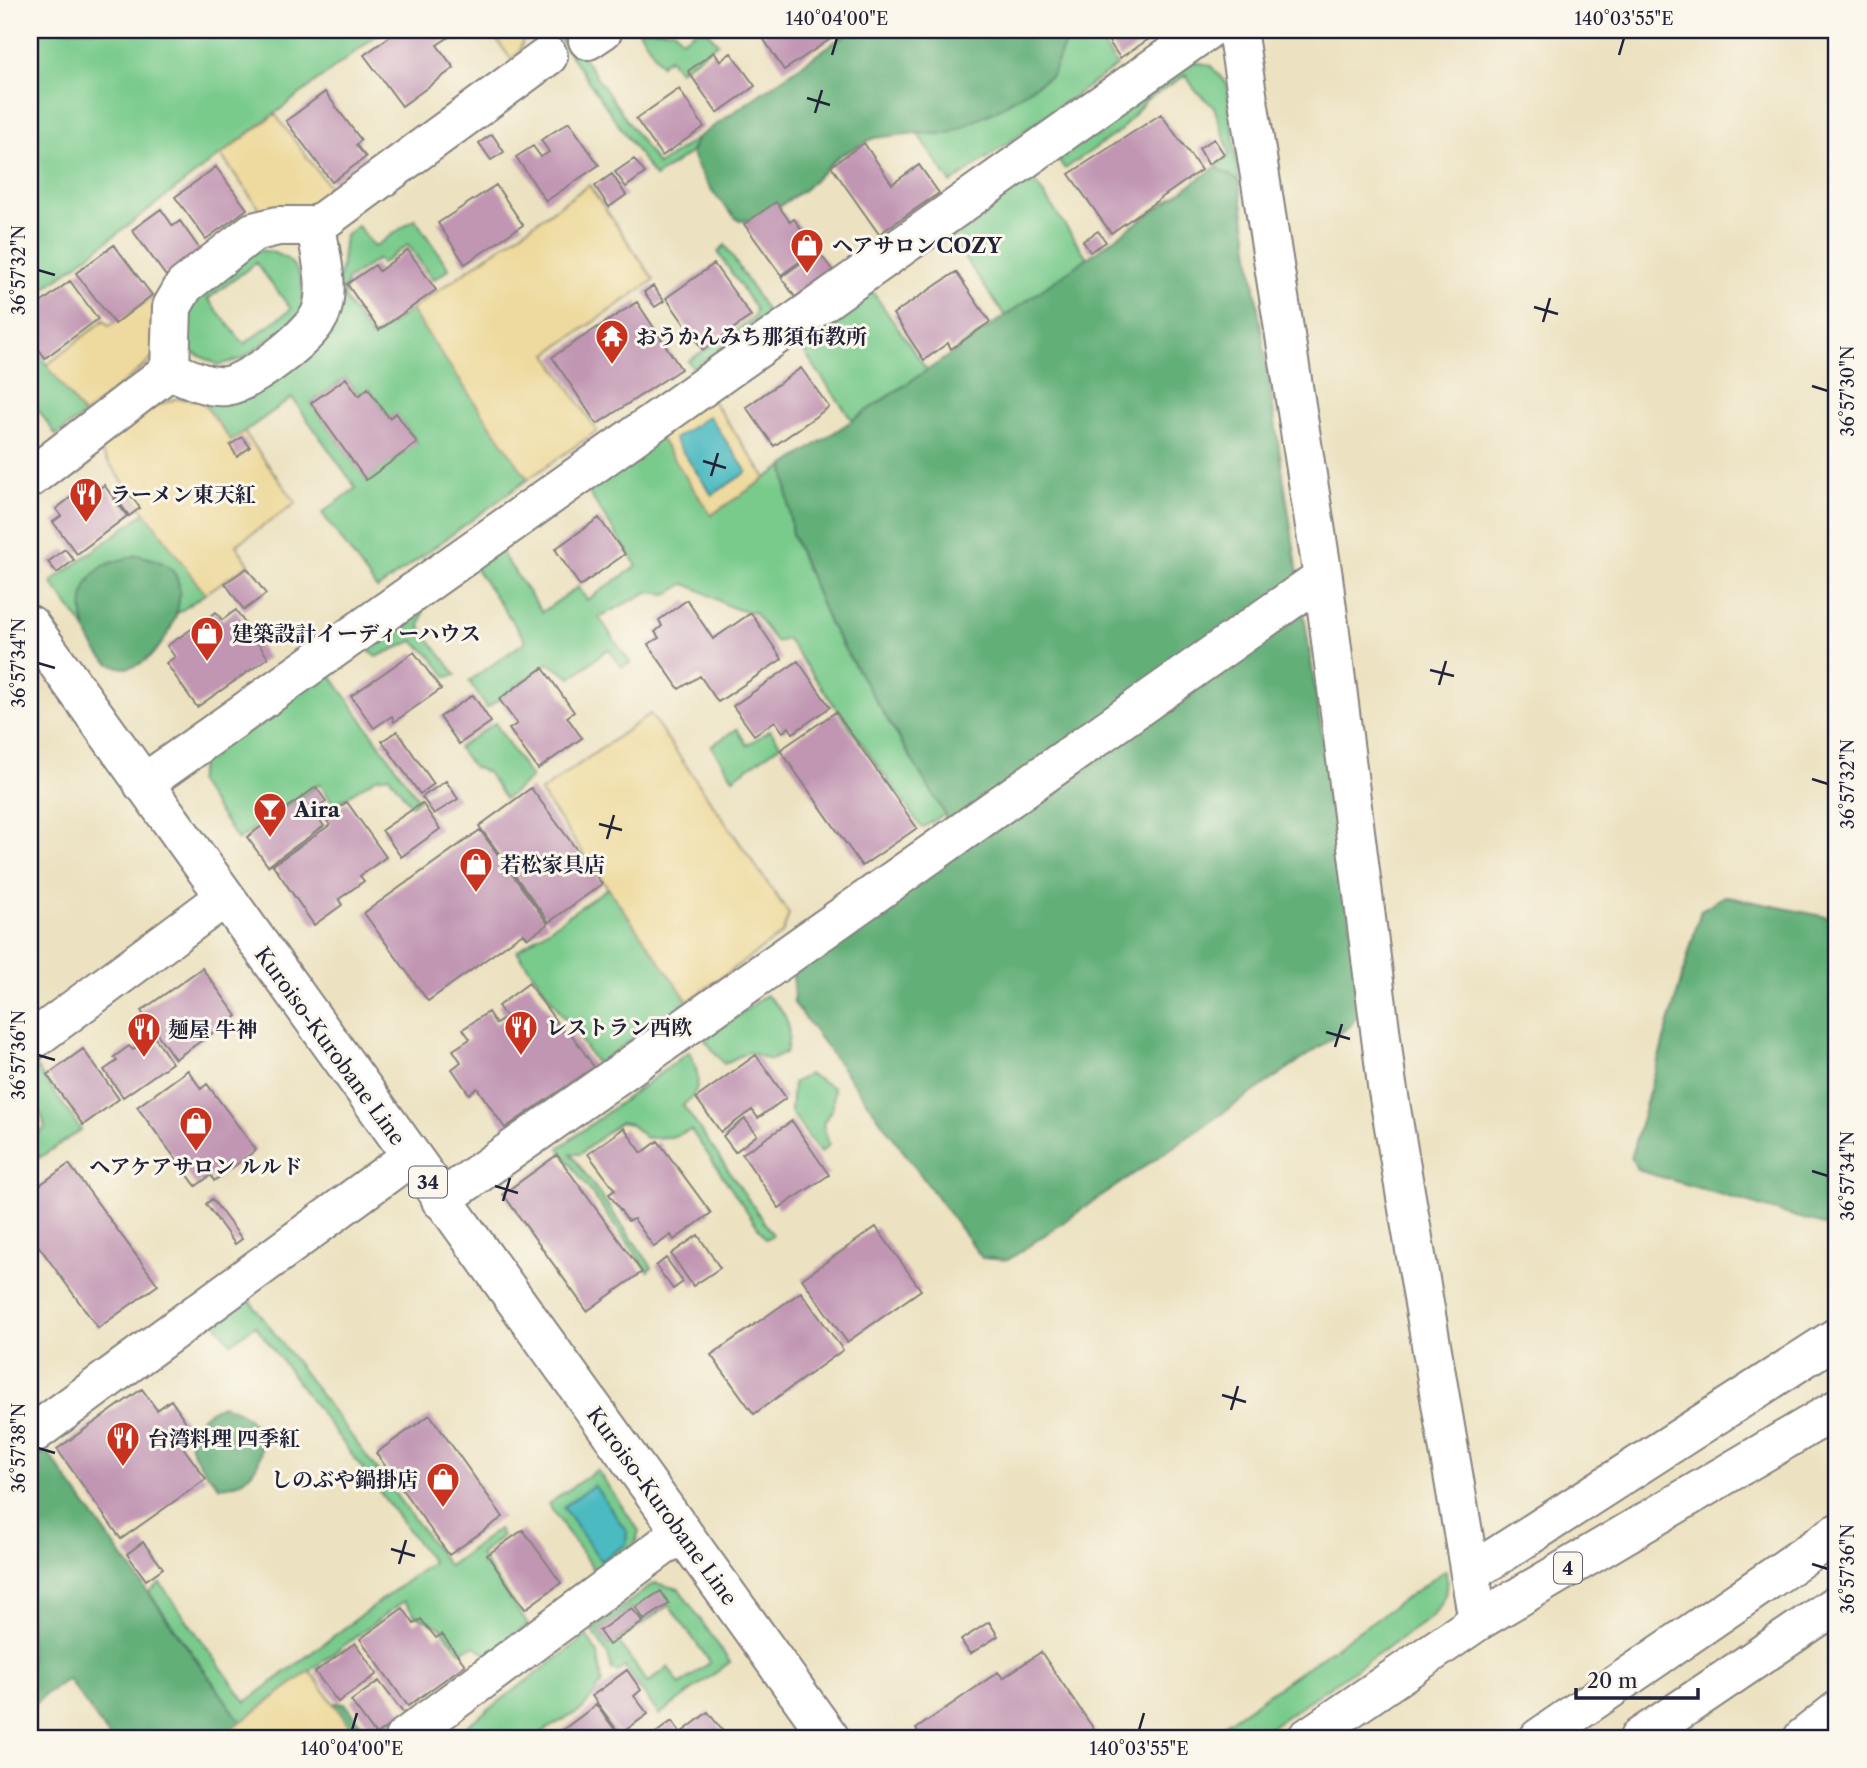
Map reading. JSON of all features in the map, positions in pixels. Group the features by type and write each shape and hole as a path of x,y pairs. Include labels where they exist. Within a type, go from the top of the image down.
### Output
{"main road":[{"path":"143,783 1207,30"},
{"path":"1237,30 1323,577 1388,1085 1478,1620"},
{"path":"170,370 172,307 184,286 253,232 278,226 316,226 548,56"},
{"path":"170,370 200,382 224,386 244,381 314,327 322,309 324,282 316,226"},
{"path":"30,478 170,370"},
{"path":"441,1200 1323,577"},
{"name":"Kuroiso-Kurobane Line","path":"30,625 830,1738"},
{"path":"30,1042 225,898"},
{"path":"30,1436 410,1157"},
{"path":"1471,1573 1837,1337"},
{"name":"4","path":"1307,1738 1478,1620 1837,1409"},
{"path":"404,1738 682,1532"},
{"path":"1539,1738 1837,1533"},
{"path":"1639,1738 1837,1604"},
{"path":"1803,1738 1837,1710"}],"green space":[{"path":"30,30 384,30 30,300"},
{"path":"553,30 564,30 658,165 697,138 691,152 655,177"},
{"path":"674,30 682,40 697,30 706,30 718,43 679,71 669,58 661,65 639,31"},
{"path":"852,30 1070,30 1052,75 995,111 947,134 917,133 874,138 839,156 805,189 759,220 739,221 717,197 700,172 691,152 697,138"},
{"path":"1070,30 1094,30 1117,66 951,183 917,133 947,134 995,111 1052,75"},
{"path":"1189,61 1210,65 1227,84 1239,181 1216,167 1230,154 1214,107 1195,90 1186,75 1146,100 1121,130 1065,169 1055,156"},
{"path":"1216,167 1239,181 1363,1008 1350,1026 1008,1260 982,1258 794,1003 793,974 947,860 945,814 830,625 792,534 784,466 938,363"},
{"path":"1031,176 1088,259 1005,316 948,234"},
{"path":"415,219 449,269 433,280 408,245 381,264 378,259 347,280 344,298 372,338 411,310 528,479 377,589 322,513 356,488 292,398 231,441 201,400 226,404 251,398 324,340 341,269 345,236 358,226 374,247","holes":["346,378 359,396 369,389 389,418 396,414 417,442 366,479 311,403"]},
{"path":"725,245 769,315 693,368 688,361 753,319 756,310 718,252"},
{"path":"254,250 280,255 289,261 296,269 303,289 301,315 242,359 218,365 190,351 186,333 193,296","holes":["256,263 291,309 244,344 208,299"]},
{"path":"872,291 927,370 852,420 797,342"},
{"path":"30,342 84,415 56,435 30,398"},
{"path":"658,435 711,515 784,466 792,534 830,625 945,814 922,828 787,639 776,642 754,612 735,609 684,584 668,594 648,592 599,617 630,663 622,667 608,649 571,678 548,663 487,708 469,681 526,641 474,566 498,548 542,612 578,587 587,600 637,566 585,487"},
{"path":"146,512 205,594 109,661 51,582"},
{"path":"137,555 161,562 172,570 179,586 178,605 172,626 161,645 146,660 130,667 113,665 96,650 86,630 82,607 84,596 93,575 102,567"},
{"path":"418,605 423,613 420,627 456,675 447,677 431,656 413,641 376,657 363,645"},
{"path":"327,670 419,800 411,805 389,776 376,778 334,805 320,784 238,840 197,781 203,758"},
{"path":"495,723 531,778 505,799 487,772 473,767 458,748"},
{"path":"737,729 747,745 770,730 781,745 733,778 711,746"},
{"path":"608,888 688,1001 597,1064 517,951"},
{"path":"1725,896 1837,919 1837,1229 1637,1170 1631,1156 1701,910"},
{"path":"766,995 787,1020 789,1034 786,1052 771,1060 748,1052 724,1064 705,1040"},
{"path":"689,1052 698,1080 694,1093 683,1105 773,1235 766,1239 691,1130 671,1137 646,1138 630,1124 620,1122 580,1154 571,1154 652,1267 648,1271 559,1148"},
{"path":"30,1058 81,1130 39,1158 30,1140 45,1128 42,1116 34,1107 30,1108"},
{"path":"809,1074 834,1088 833,1107 823,1124 829,1145 820,1153 791,1112 793,1083"},
{"path":"248,1298 449,1566 498,1529 502,1536 480,1555 528,1625 488,1655 475,1646 460,1651 441,1628 415,1615 404,1601 241,1722 149,1592 160,1583 246,1702 432,1562 255,1325 231,1343 215,1322"},
{"path":"222,1405 247,1417 260,1439 261,1451 253,1471 244,1479 233,1485 220,1487 195,1456 188,1434 202,1416"},
{"path":"47,1451 241,1722 310,1671 333,1703 345,1703 361,1724 348,1731 220,1738 110,1738 68,1679 30,1709 30,1463"},
{"path":"597,1470 639,1531 633,1552 598,1576 548,1504"},
{"path":"1446,1570 1444,1597 1429,1619 1254,1738 1205,1738"},
{"path":"654,1583 679,1589 730,1662 659,1715 625,1667 617,1672 612,1670 608,1655 592,1630","holes":["669,1605 710,1662 680,1685 668,1667 648,1683 618,1641","632,1608 642,1622 609,1645 599,1631"]},
{"path":"587,1636 598,1654 602,1683 583,1709 548,1728 537,1738 450,1738"}],"sand":[{"path":"490,30 533,30 524,36 519,53 511,59"},
{"path":"275,114 333,192 307,213 261,211 221,155"},
{"path":"589,185 654,280 547,354 597,431 528,479 411,310"},
{"path":"154,297 161,304 157,355 84,415 47,365 104,320 109,326"},
{"path":"711,398 766,478 711,515 658,435"},
{"path":"175,399 201,400 231,441 244,432 296,503 236,545 249,564 205,594 99,449 155,406"},
{"path":"650,714 789,914 782,934 688,1001 540,792"},
{"path":"310,1671 358,1738 219,1738"}],"water":[{"path":"709,416 747,472 712,495 674,439"},
{"path":"594,1485 627,1532 626,1544 601,1561 563,1507"}],"building":[{"path":"399,30 443,30 449,37 437,45 454,68 402,106 364,55"},
{"path":"770,30 826,30 832,38 784,70 761,35"},
{"path":"1101,30 1163,30 1120,58"},
{"path":"714,52 720,61 731,53 755,86 717,113 688,71"},
{"path":"679,89 704,127 662,156 636,119"},
{"path":"325,92 361,140 356,145 366,157 332,182 286,121"},
{"path":"1161,114 1201,170 1111,233 1069,174"},
{"path":"569,122 599,165 546,201 516,157 533,146 541,157 549,152 541,140"},
{"path":"492,134 504,152 491,160 479,143"},
{"path":"1214,139 1224,154 1208,164 1199,148"},
{"path":"864,143 892,184 919,165 939,193 879,234 831,166"},
{"path":"634,159 645,173 626,187 615,172"},
{"path":"216,167 247,209 206,239 175,197"},
{"path":"612,174 626,195 609,207 595,186"},
{"path":"496,185 523,225 465,264 438,223"},
{"path":"776,202 790,222 794,219 816,250 781,275 744,224"},
{"path":"161,209 173,226 180,221 201,251 166,276 132,230"},
{"path":"1098,231 1106,242 1090,252 1083,241"},
{"path":"114,245 152,295 115,324 76,273"},
{"path":"408,250 436,290 379,330 347,284 375,265 379,271"},
{"path":"818,251 833,271 795,297 781,277"},
{"path":"714,264 751,316 703,350 666,298"},
{"path":"956,272 990,322 951,349 948,343 924,360 893,314"},
{"path":"70,281 98,319 45,358 30,337 30,311"},
{"path":"653,286 664,301 655,307 644,292"},
{"path":"637,302 681,369 597,424 552,357"},
{"path":"801,368 829,407 774,446 746,407"},
{"path":"346,378 359,396 368,388 389,418 396,413 417,443 366,480 311,403"},
{"path":"242,437 250,447 237,457 230,445"},
{"path":"104,485 127,516 77,554 53,522 61,516 56,509 75,494 81,502"},
{"path":"125,488 140,508 129,516 115,496"},
{"path":"599,518 625,554 580,586 555,549"},
{"path":"65,549 74,560 57,573 48,562"},
{"path":"247,568 266,594 244,610 225,583"},
{"path":"687,600 713,639 751,613 782,659 718,702 700,676 679,689 648,644 659,638 655,632 662,626 659,620"},
{"path":"236,610 268,658 197,707 166,663 175,657 167,646 216,612 222,620"},
{"path":"414,652 441,689 394,722 392,716 374,728 351,696"},
{"path":"798,661 830,707 793,733 789,727 783,732 775,721 754,735 733,706"},
{"path":"543,668 574,712 567,717 582,738 538,769 509,729 517,724 499,699"},
{"path":"473,695 491,722 459,744 440,717"},
{"path":"836,712 917,828 862,866 780,750"},
{"path":"397,731 434,784 420,794 382,741"},
{"path":"446,781 458,799 434,814 422,797"},
{"path":"316,787 326,801 313,811 324,826 268,866 247,837"},
{"path":"531,788 602,884 549,922 479,826"},
{"path":"347,802 386,857 360,876 364,881 339,899 342,905 314,925 273,865 330,825 325,818"},
{"path":"422,803 440,829 401,857 382,830"},
{"path":"480,830 548,924 528,938 523,933 428,1001 364,913"},
{"path":"202,968 237,1016 175,1059 141,1011"},
{"path":"529,983 565,1034 569,1031 594,1067 505,1128 477,1088 469,1094 452,1069 461,1062 453,1050 470,1039 463,1029 488,1012 496,1024 506,1017 498,1006"},
{"path":"153,1035 172,1063 123,1097 104,1070 117,1061 114,1057 129,1046 133,1050"},
{"path":"83,1049 119,1099 83,1125 47,1075"},
{"path":"756,1055 786,1098 758,1118 752,1110 721,1132 696,1098"},
{"path":"188,1070 201,1089 207,1084 256,1150 214,1181 211,1175 196,1186 137,1107"},
{"path":"745,1119 757,1135 735,1152 723,1136"},
{"path":"792,1121 829,1175 779,1208 742,1154"},
{"path":"624,1128 642,1153 658,1141 711,1213 674,1240 671,1235 654,1247 634,1219 628,1221 609,1194 615,1190 588,1154"},
{"path":"557,1155 642,1272 587,1311 503,1194"},
{"path":"69,1164 158,1285 98,1328 30,1234 30,1192"},
{"path":"212,1199 242,1239 235,1244 206,1204"},
{"path":"876,1227 921,1290 847,1342 802,1279"},
{"path":"698,1235 720,1268 693,1286 671,1254"},
{"path":"666,1258 683,1282 673,1289 656,1266"},
{"path":"801,1292 843,1350 754,1414 711,1355"},
{"path":"142,1389 157,1410 171,1400 194,1434 180,1443 206,1479 121,1539 57,1449"},
{"path":"430,1415 503,1517 449,1555 376,1453"},
{"path":"523,1530 561,1583 525,1609 487,1555"},
{"path":"143,1542 163,1568 146,1580 127,1554"},
{"path":"661,1591 669,1604 644,1620 636,1607"},
{"path":"403,1608 414,1624 421,1619 436,1638 442,1634 465,1665 408,1706 360,1639"},
{"path":"632,1608 643,1622 609,1645 599,1631"},
{"path":"989,1622 998,1636 970,1654 961,1640"},
{"path":"355,1643 377,1674 338,1702 315,1672"},
{"path":"1041,1652 1100,1738 1028,1738 1025,1734 1019,1738 923,1738 916,1729 998,1672 1003,1678"},
{"path":"627,1670 641,1690 634,1696 648,1714 620,1734 592,1696"},
{"path":"379,1681 404,1714 376,1735 351,1701"},
{"path":"596,1705 619,1735 615,1738 552,1738"},
{"path":"708,1712 728,1738 649,1738 672,1721 681,1733"}],"place":[{"name":"ヘアサロンCOZY","path":"807,275"},
{"name":"おうかんみち那須布教所","path":"612,366"},
{"name":"ラーメン東天紅","path":"86,524"},
{"name":"建築設計イーディーハウス","path":"207,663"},
{"name":"Aira","path":"270,839"},
{"name":"若松家具店","path":"476,894"},
{"name":"レストラン西欧","path":"521,1057"},
{"name":"麺屋 牛神","path":"144,1059"},
{"name":"ヘアケアサロン ルルド","path":"196,1153"},
{"name":"台湾料理 四季紅","path":"123,1468"},
{"name":"しのぶや鍋掛店","path":"443,1509"}]}
